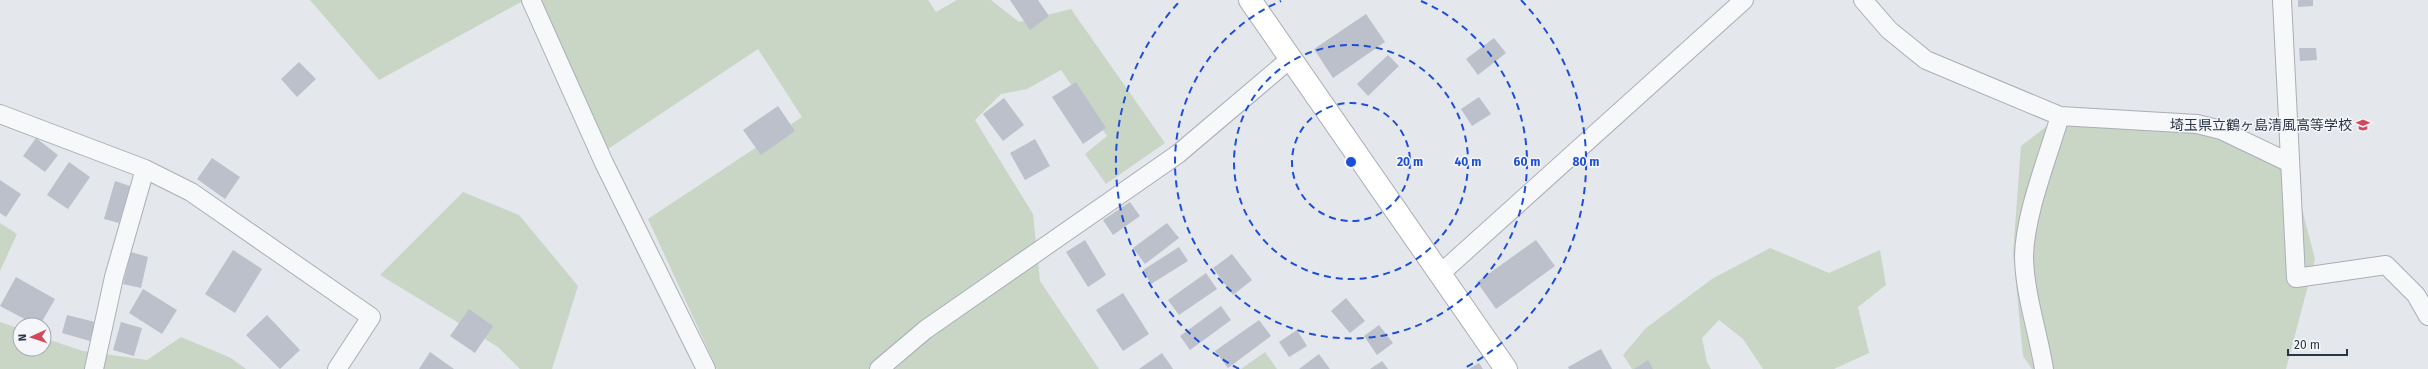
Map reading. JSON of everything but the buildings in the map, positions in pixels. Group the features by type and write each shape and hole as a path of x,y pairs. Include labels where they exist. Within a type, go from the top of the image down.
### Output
{"street":[{"path":"531,0 604,163 706,369"},
{"path":"1250,0 1441,273 1506,369"},
{"path":"1441,273 1744,0"},
{"path":"1863,0 1889,30 1926,60 2060,116 2197,124 2221,130 2290,163"},
{"path":"2282,0 2296,278 2386,265 2416,295 2428,316"},
{"path":"879,369 932,326 1178,154 1290,59"},
{"path":"0,114 145,169 191,192 371,317 337,369"},
{"path":"2044,369 2027,285 2024,258 2026,231 2060,116"},
{"path":"94,369 114,277 145,169"}],"green space":[{"path":"310,0 928,0 936,12 957,0 991,0 1019,22 1071,9 1165,143 1106,184 1085,154 1107,136 1061,70 1027,89 1001,94 975,120 1033,214 1040,281 1099,369 717,369 648,219 802,117 758,49 608,149 521,2 379,80"},
{"path":"2060,116 2197,124 2290,163 2315,259 2286,369 2032,369 2023,356 2013,253 2021,146"},
{"path":"463,192 519,215 578,286 552,369 520,369 498,347 380,275"},
{"path":"0,223 17,234 0,271"},
{"path":"1770,248 1829,273 1880,250 1886,285 1858,307 1869,353 1834,369 1763,369 1743,339 1719,320 1702,338 1707,362 1711,369 1632,369 1623,355 1646,328 1712,279"},
{"path":"0,322 12,326 12,357 52,357 52,341 83,351 147,360 181,337 231,358 246,369 0,369"},
{"path":"1265,352 1277,369 1241,369"}],"place":[{"name":"埼玉県立鶴ヶ島清風高等学校","path":"2363,125"}]}
